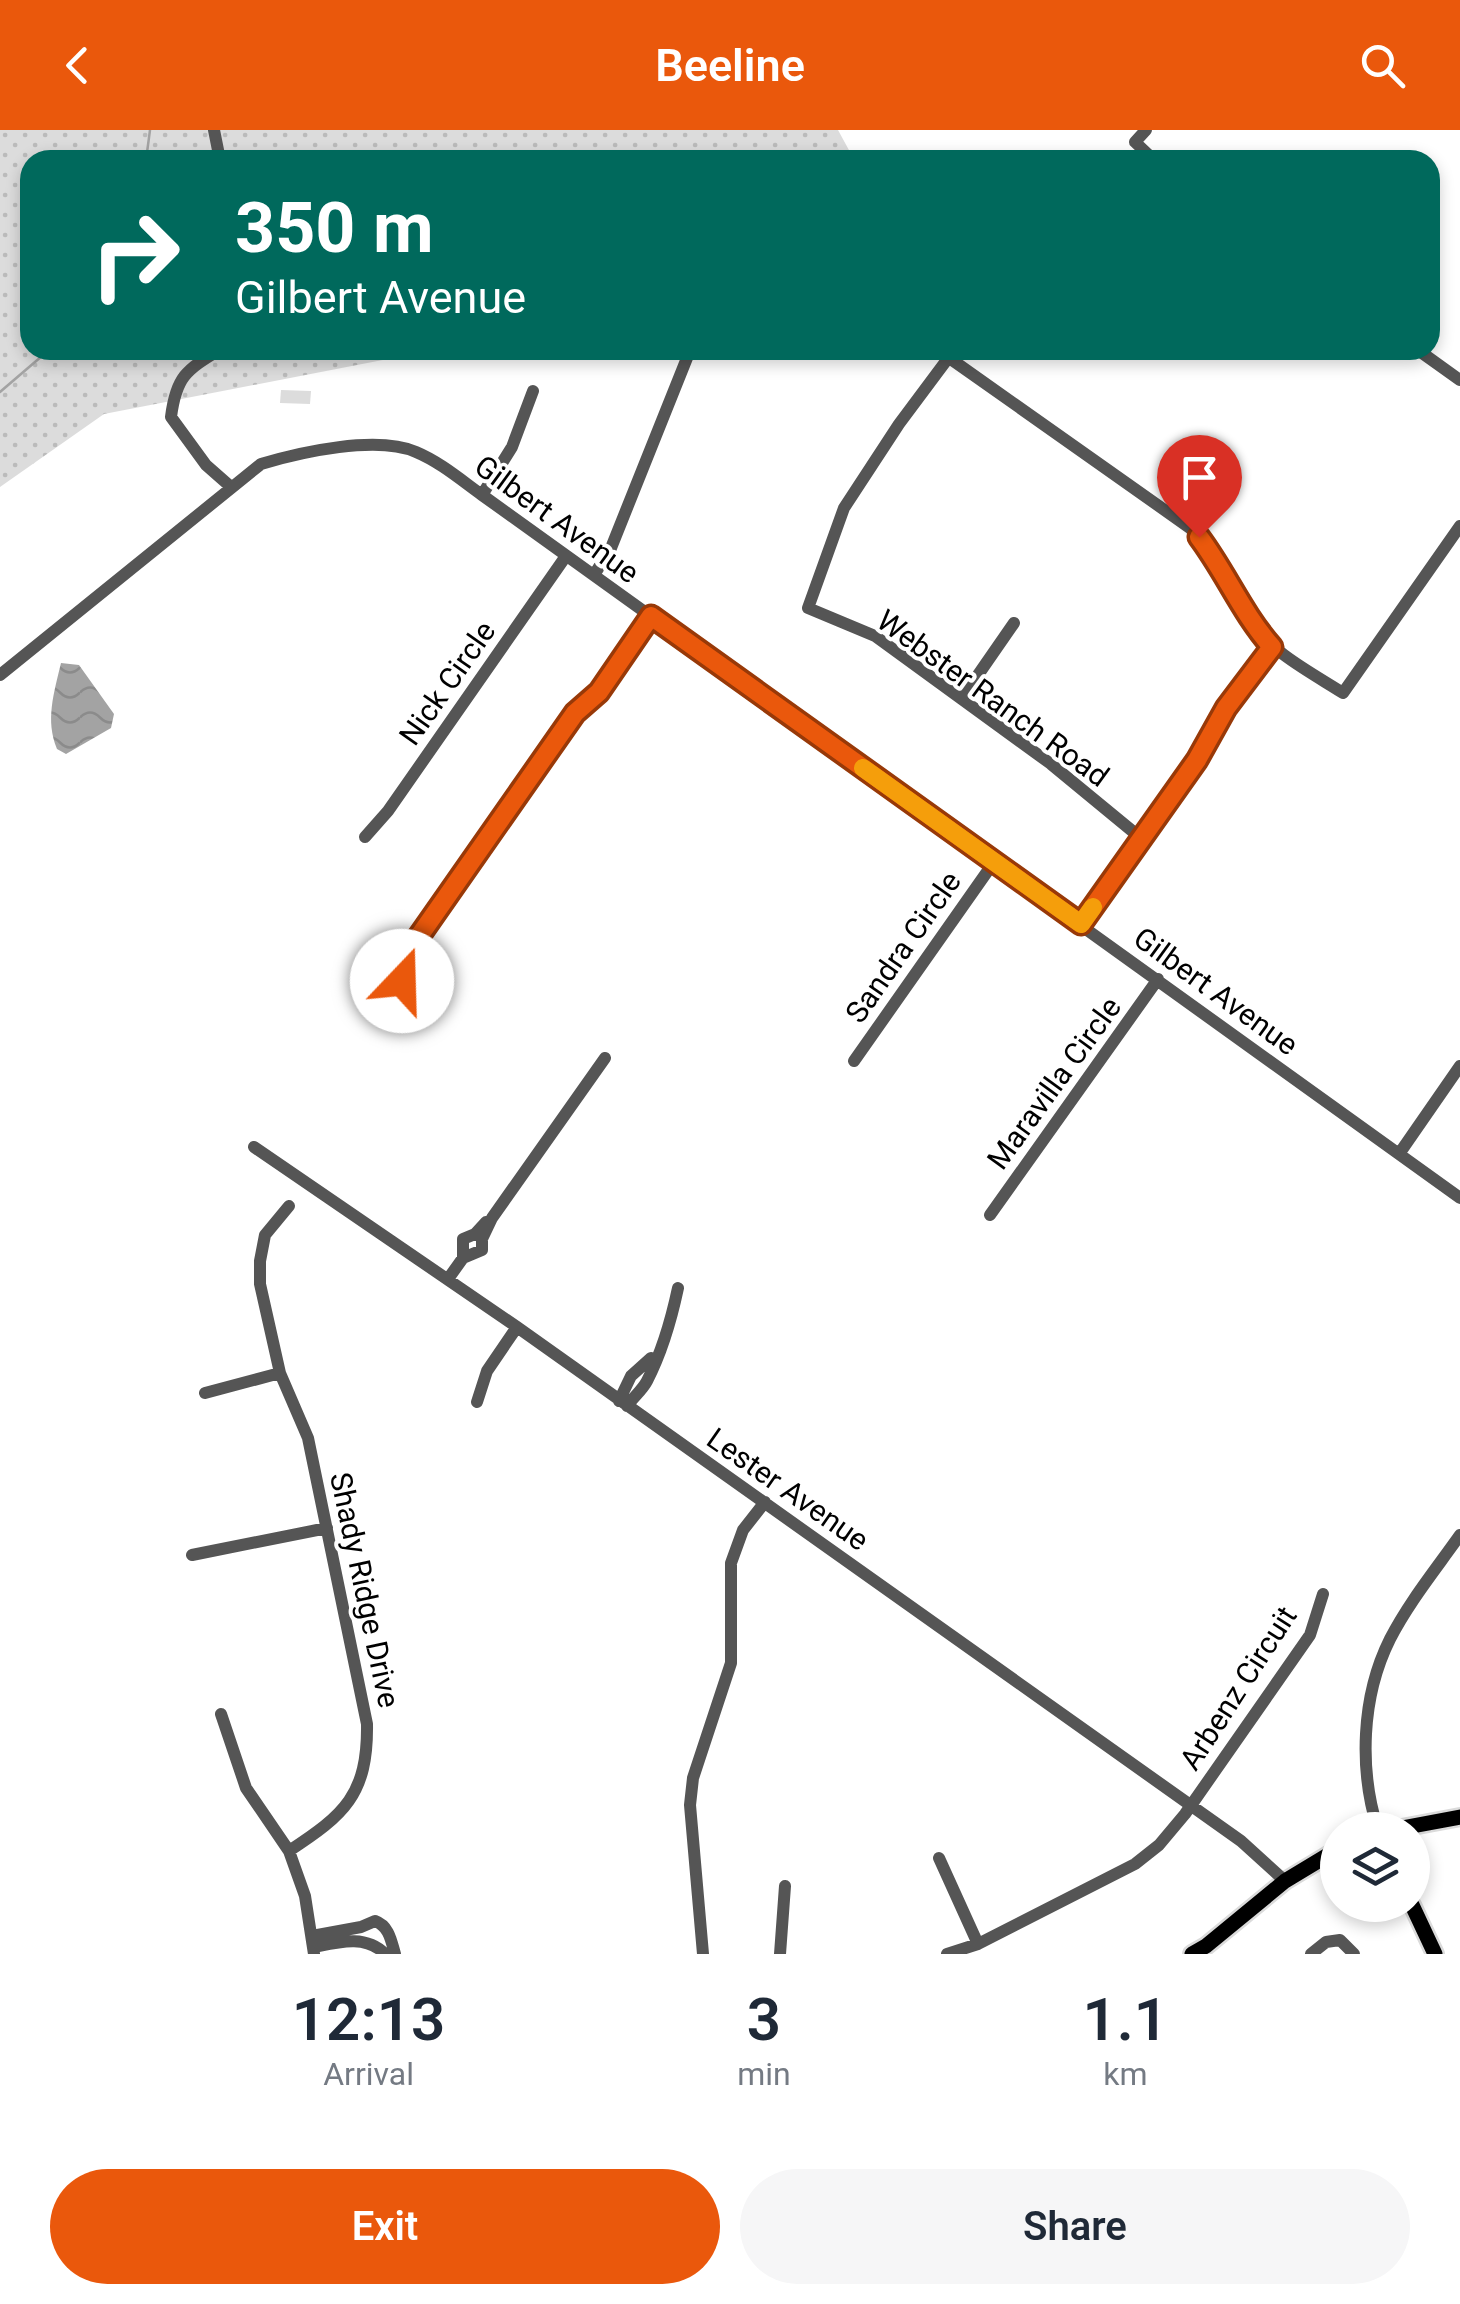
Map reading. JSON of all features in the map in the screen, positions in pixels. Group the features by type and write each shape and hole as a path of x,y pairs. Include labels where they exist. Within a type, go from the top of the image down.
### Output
{"main road":[{"path":"1430,1823 1460,1818"},
{"path":"1192,1954 1285,1881 1320,1860"},
{"path":"1420,1922 1435,1954"}],"street":[{"path":"1143,150 1135,142 1146,130"},
{"path":"202,360 190,367 174,392 171,417 206,465 231,486"},
{"path":"594,576 611,548 686,360"},
{"name":"Webster Ranch Road","path":"939,360 844,508 808,608 875,636 962,698 1142,839"},
{"path":"952,360 1190,528 1220,564 1249,620 1272,647 1342,694 1460,526"},
{"path":"1432,360 1460,380"},
{"path":"482,495 512,447 533,391"},
{"name":"Gilbert Avenue","path":"0,674 261,464 306,452 391,445 414,450 1460,1198"},
{"name":"Nick Circle","path":"365,838 388,811 566,556"},
{"path":"402,981 415,942 575,713 599,692 651,616"},
{"path":"962,698 1014,623"},
{"path":"1081,924 1197,760 1226,708 1272,647"},
{"name":"Sandra Circle","path":"854,1061 994,862"},
{"name":"Maravilla Circle","path":"990,1215 1158,980"},
{"path":"448,1279 463,1258 462,1239 475,1234 492,1218 605,1058"},
{"path":"1399,1154 1460,1066"},
{"name":"Lester Avenue","path":"254,1147 765,1502 1261,1856 1285,1881"},
{"name":"Shady Ridge Drive","path":"289,1206 265,1234 260,1284 280,1373 308,1438 368,1724 363,1772 342,1812 289,1851"},
{"path":"623,1404 646,1384 668,1336 678,1288"},
{"path":"477,1402 487,1371 518,1327"},
{"path":"205,1392 280,1373"},
{"path":"702,1954 690,1806 731,1664 731,1564 743,1530 765,1502"},
{"path":"192,1555 327,1528"},
{"path":"1373,1812 1364,1746 1375,1680 1388,1642 1406,1611 1460,1535"},
{"name":"Arbenz Circuit","path":"947,1954 978,1944 1135,1864 1169,1836 1310,1635 1324,1594"},
{"path":"222,1714 246,1788 289,1851 305,1896 313,1946"},
{"path":"939,1858 978,1944"},
{"path":"780,1954 784,1886"},
{"path":"313,1946 375,1921 388,1932 395,1954"},
{"path":"313,1946 350,1940 373,1946 384,1954"},
{"path":"1311,1954 1326,1942 1340,1940 1354,1954"}],"shaded area":[{"path":"0,130 838,130 849,150 20,150 20,360 383,360 104,414 0,487"},
{"path":"281,390 311,391 310,404 280,403"}],"water":[{"path":"61,663 79,665 114,714 111,728 66,754 57,749 52,728 52,706"}],"waterway":[{"path":"147,150 150,130"},
{"path":"0,392 37,360"}],"slow traffic":[{"path":"863,768 1081,924 1093,907"}],"route":[{"path":"402,981 415,942 575,713 599,692 651,616 1081,924 1197,760 1226,708 1272,647 1249,620 1220,564 1199,537"}]}
